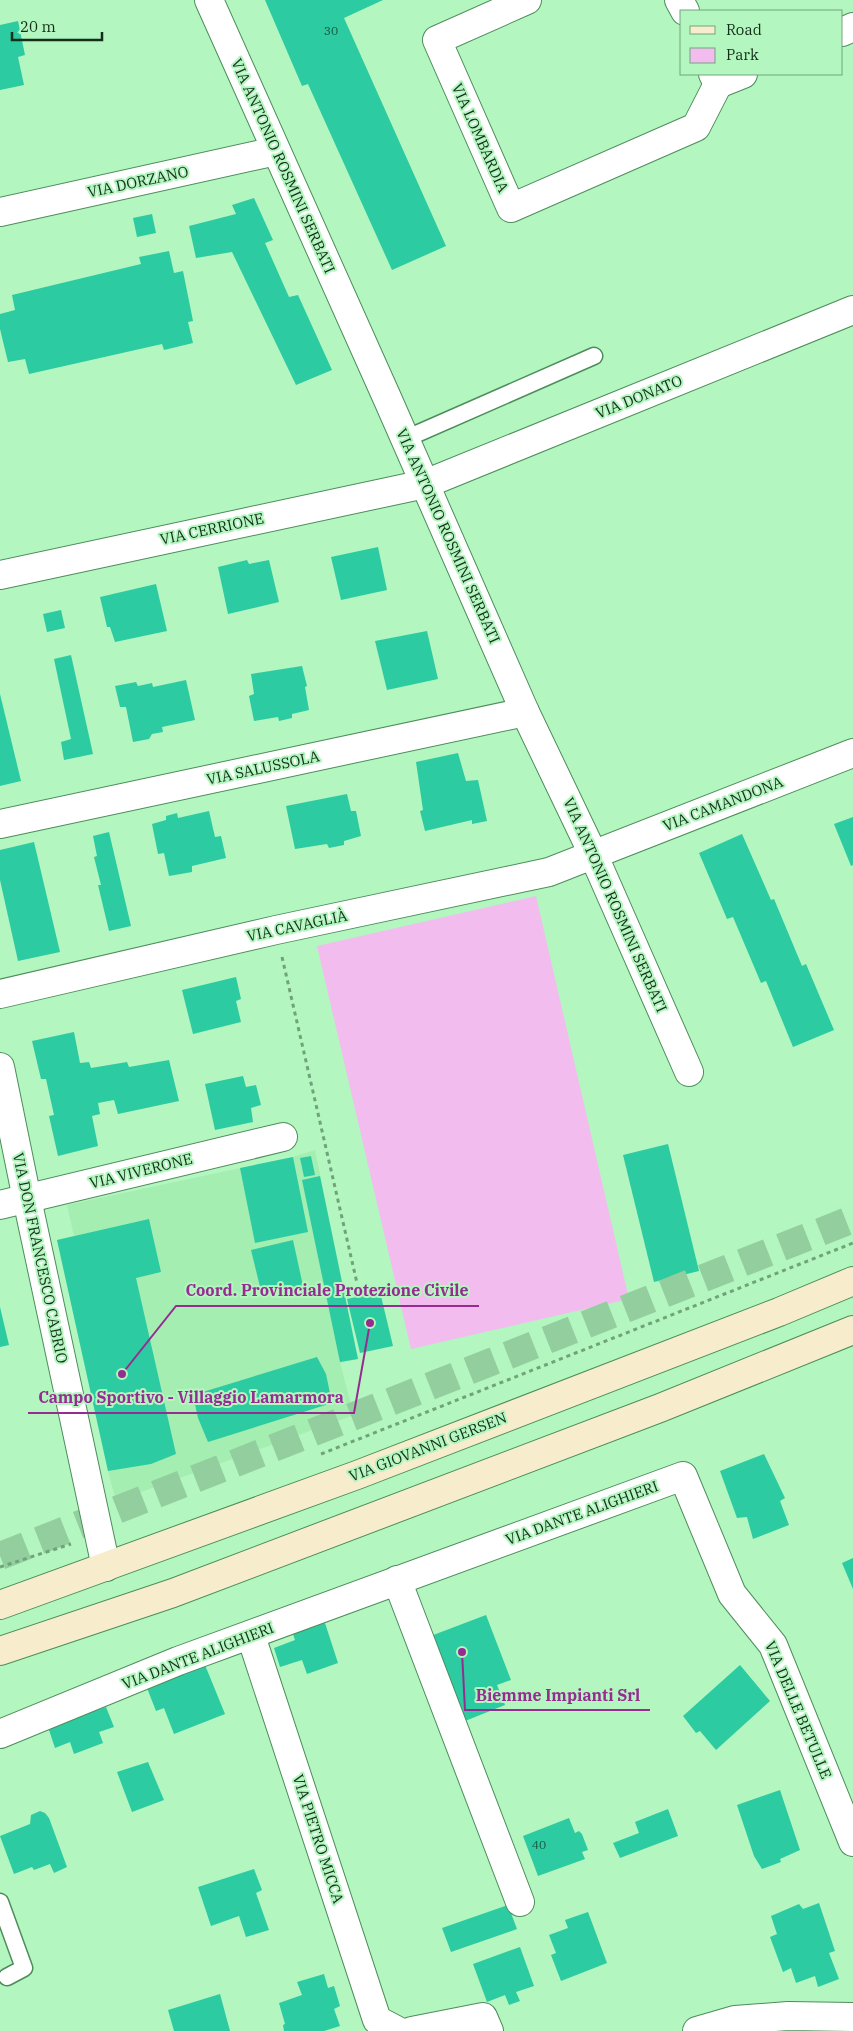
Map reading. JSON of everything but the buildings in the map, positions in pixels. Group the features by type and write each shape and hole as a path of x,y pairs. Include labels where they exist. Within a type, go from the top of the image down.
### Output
{"street":[{"name":"VIA ANTONIO ROSMINI SERBATI","path":"209,0 525,712 593,854 689,1072"},
{"name":"VIA LOMBARDIA","path":"527,0 437,40 511,208 696,127 715,79 737,75"},
{"name":"VIA DORZANO","path":"0,212 276,151"},
{"name":"VIA DONATO","path":"425,484 853,310"},
{"name":"VIA CERRIONE","path":"0,576 425,484"},
{"name":"VIA SALUSSOLA","path":"0,824 525,712"},
{"name":"VIA CAMANDONA","path":"593,854 853,753"},
{"name":"VIA CAVAGLIÀ","path":"0,994 276,930 549,872 593,854"},
{"name":"VIA DON FRANCESCO CABRIO","path":"0,1067 26,1199 106,1567"},
{"name":"VIA VIVERONE","path":"0,1205 283,1137"},
{"name":"VIA GIOVANNI GERSEN","path":"0,1606 375,1468 779,1312 853,1281"},
{"path":"0,1651 173,1593 660,1408 853,1330"},
{"name":"VIA DANTE ALIGHIERI","path":"0,1734 178,1661 251,1636 397,1580 683,1476"},
{"name":"VIA DELLE BETULLE","path":"683,1476 732,1594 773,1645 853,1842"},
{"path":"397,1580 520,1902"},
{"name":"VIA PIETRO MICCA","path":"251,1636 377,2020 398,2031"},
{"path":"697,2031 735,2020 788,2016 853,2017"},
{"path":"412,2031 483,2017 488,2031"}],"lane":[{"path":"405,439 594,356"},
{"path":"0,1902 24,1968 7,1977"}],"path":[{"path":"276,930 357,1283"},
{"path":"318,1456 853,1243"},
{"path":"0,1567 100,1535"}],"shaded area":[{"path":"315,1150 358,1359 340,1363 354,1415 116,1501 57,1240 74,1236 67,1205 293,1157"}],"green space":[{"path":"536,896 629,1299 411,1349 317,946"}],"tunnel":[{"path":"0,1556 853,1219"}],"place":[{"name":"Campo Sportivo - Villaggio Lamarmora","path":"370,1323"},
{"name":"Coord. Provinciale Protezione Civile","path":"122,1374"},
{"name":"Biemme Impianti Srl","path":"462,1652"}]}
